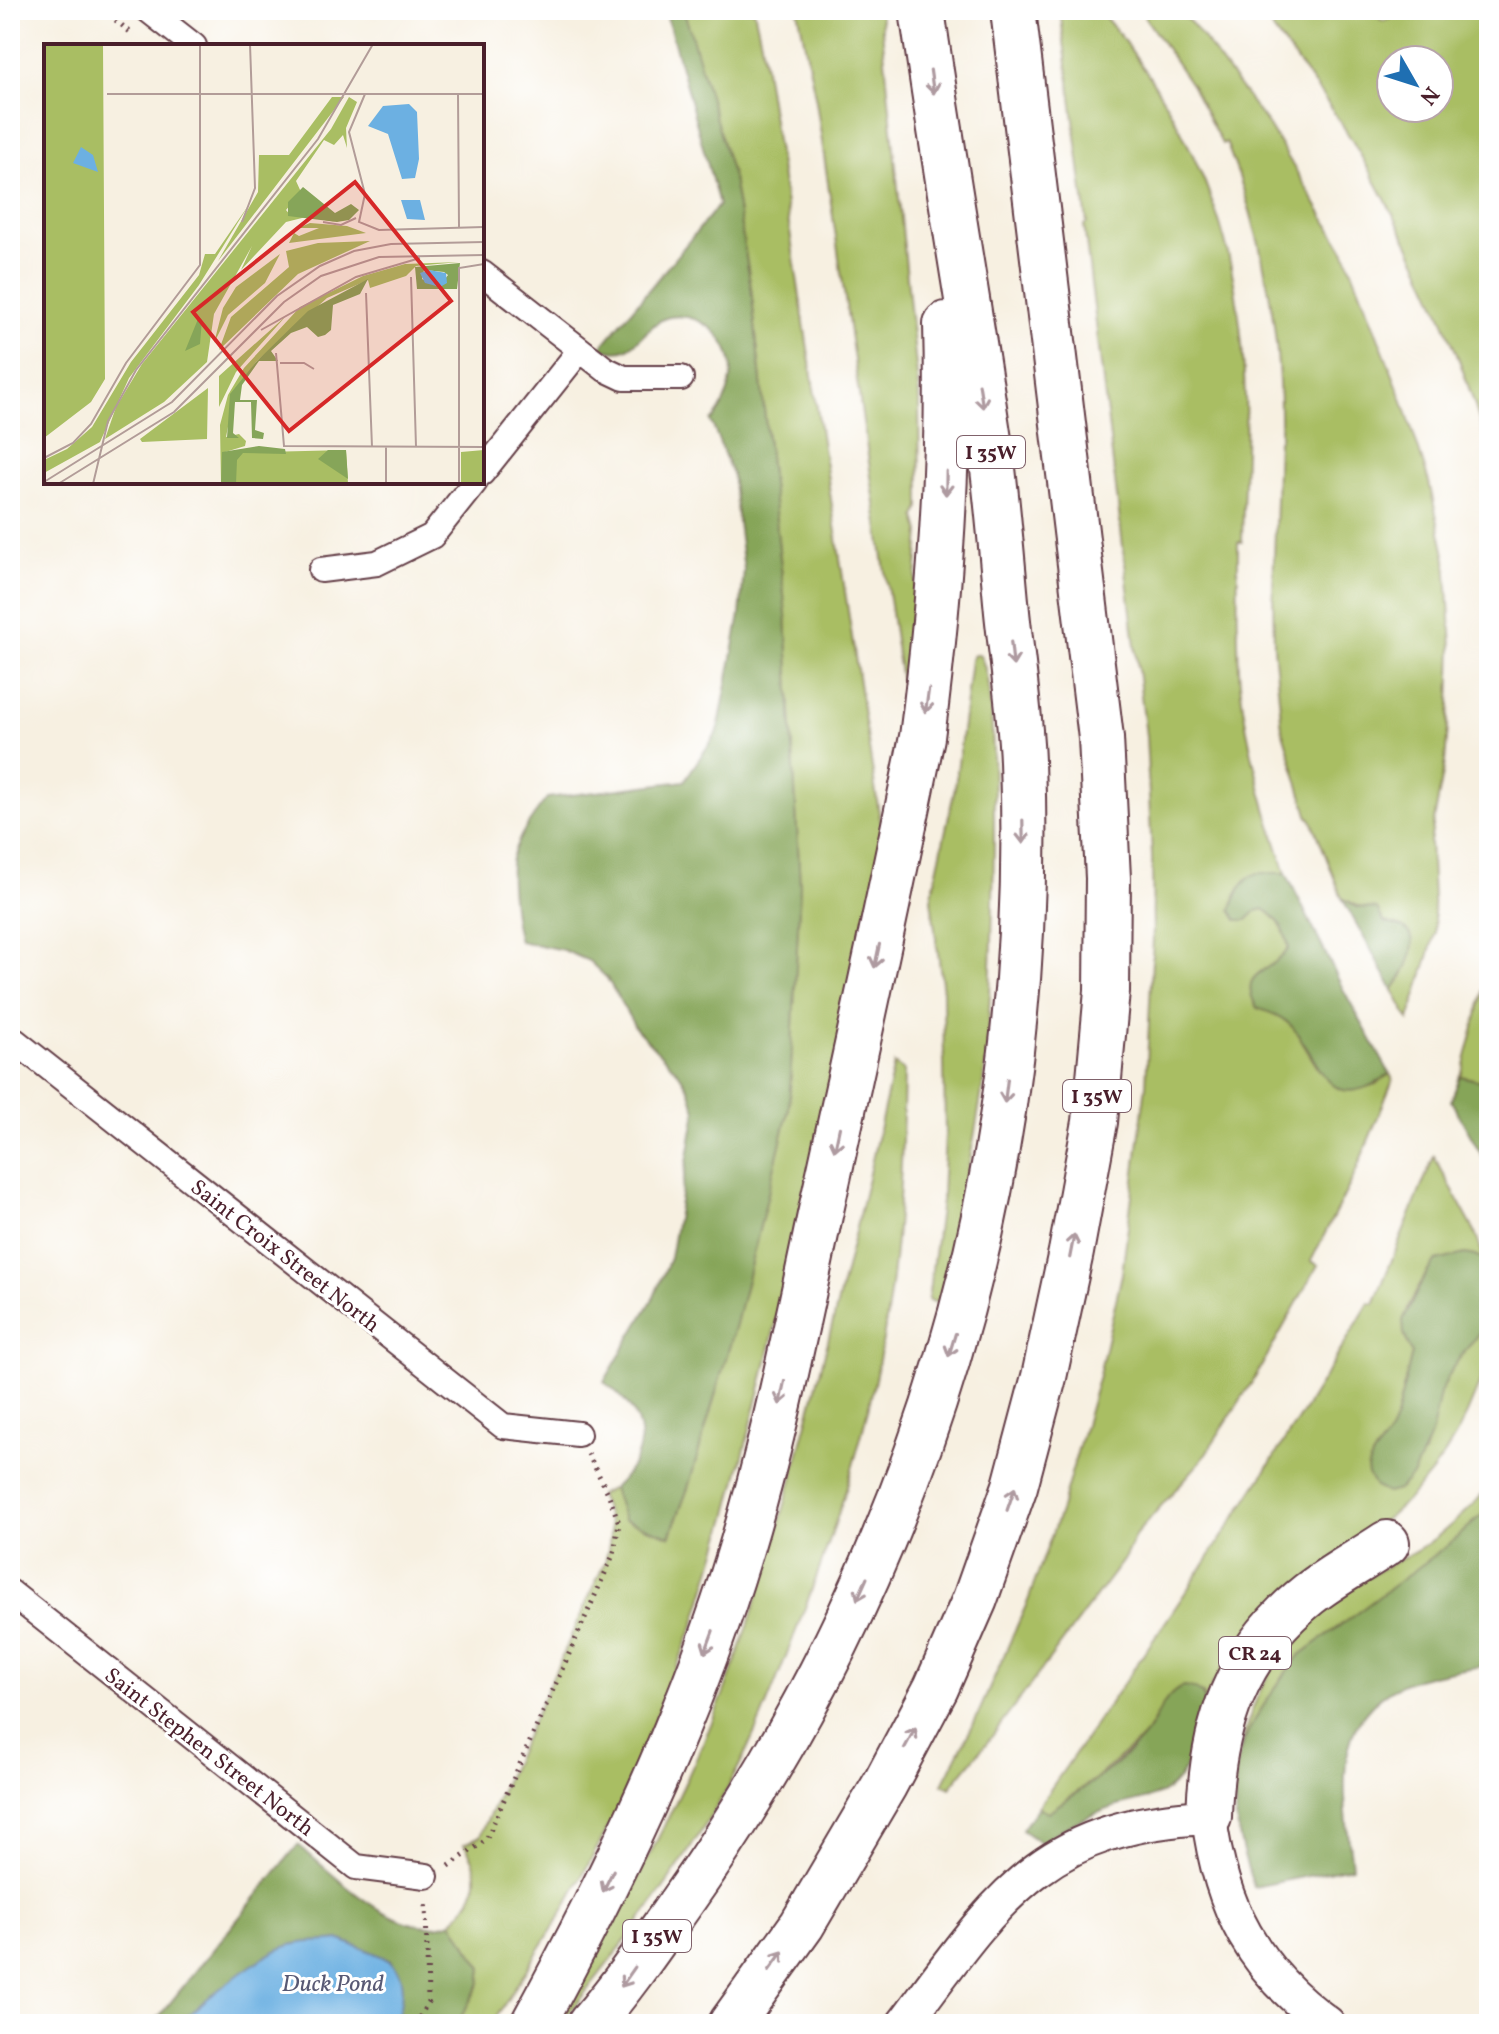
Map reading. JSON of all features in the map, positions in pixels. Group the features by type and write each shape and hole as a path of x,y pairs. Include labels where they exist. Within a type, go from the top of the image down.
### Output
{"highway":[{"name":"I 35W","path":"590,2024 615,1995 721,1845 778,1755 838,1643 890,1528 923,1439 961,1318 989,1194 1005,1101 1019,975 1024,849 1022,754 992,458 922,10"},
{"name":"I 35W","path":"731,2024 802,1925 885,1784 936,1688 975,1599 1015,1486 1044,1377 1095,1122 1107,991 1108,878 1101,738 1013,10"},
{"path":"533,2024 586,1928 640,1814 689,1698 731,1579 767,1459 854,1062 922,737 937,623 946,509 948,396 942,153"},
{"name":"CR 24","path":"1209,1817 1210,1775 1217,1735 1231,1696 1251,1658 1277,1623 1310,1593 1387,1543"}],"street":[{"path":"148,10 191,44"},
{"path":"484,275 605,369 624,378 681,378"},
{"path":"484,470 580,350"},
{"path":"321,570 377,563 432,536 473,484"},
{"name":"Saint Croix Street North","path":"10,1037 503,1426 578,1434"},
{"name":"Saint Stephen Street North","path":"10,1592 356,1867 426,1876"},
{"path":"904,2024 982,1920 1009,1891 1043,1864 1083,1842 1125,1827 1165,1819 1209,1817"},
{"name":"CR 24","path":"1209,1817 1228,1903 1247,1941 1274,1978 1328,2024"}],"path":[{"path":"103,10 137,37"},
{"path":"416,2024 428,2002 426,1876 457,1863 486,1840 614,1553 619,1523 608,1493 578,1434"}],"green space":[{"path":"665,10 683,10 689,27 733,178 751,288 786,614 800,886 789,1108 736,1324 688,1488 670,1536 624,1520 613,1488 635,1460 640,1433 637,1419 629,1406 604,1382 654,1297 670,1258 696,1111 689,1089 679,1073 636,1029 607,978 589,961 563,950 519,941 511,875 512,858 518,842 547,798 684,781 718,731 740,615 744,570 732,474 711,421 724,403 730,383 732,370 725,345 708,326 684,317 670,317 661,320 632,346 623,350 601,347 719,205"},
{"path":"683,10 754,10 884,846 764,1374 728,1514 695,1623 616,1813 561,1915 492,2024 457,2024 480,1983 482,1968 452,1922 467,1904 475,1885 475,1865 464,1844 480,1836 605,1562 610,1528 599,1495 613,1488 624,1520 671,1535 688,1488 736,1324 789,1108 800,886 786,614 751,288 733,178"},
{"path":"798,10 880,10 919,396 920,507 916,517 920,532 913,613 916,615 910,679 901,681 816,101"},
{"path":"1060,10 1099,10 1135,55 1166,104 1193,156 1215,209 1228,254 1240,325 1245,396 1242,542 1238,542 1240,683 1252,756 1286,873 1258,873 1256,911 1264,909 1277,921 1289,948 1281,961 1278,1015 1293,1027 1319,1070 1360,1089 1376,1084 1390,1074 1393,1080 1353,1178 1311,1261 1318,1265 1256,1376 1201,1461 1136,1534 1124,1559 950,1788 943,1784 976,1719 1028,1601 1061,1509 1099,1375 1122,1274 1146,1085 1153,939 1146,736"},
{"path":"1140,10 1177,10 1193,25 1269,126 1345,252 1403,401 1429,482 1446,559 1452,647 1450,704 1445,762 1430,842 1435,934 1409,1020 1393,990 1404,974 1408,960 1401,926 1384,922 1342,898 1309,818 1282,729 1274,647 1273,590 1280,401 1274,325 1261,251 1226,142 1222,144 1192,86"},
{"path":"1258,10 1369,10 1383,21 1410,10 1489,10 1489,456 1465,377 1418,263 1349,135"},
{"path":"978,654 986,675 994,781 988,1039 970,1158 939,1303 928,1300 942,1194 945,1135 943,991 931,899 955,787 971,660"},
{"path":"1258,873 1286,873 1343,989 1390,1074 1353,1091 1341,1089 1330,1083 1286,1021 1257,1008 1251,995 1253,979 1289,948 1281,926 1264,909 1256,911 1247,920 1237,920 1231,910 1244,883"},
{"path":"1342,898 1357,907 1377,909 1384,922 1403,927 1412,937 1412,953 1393,990"},
{"path":"1489,970 1489,1083 1461,1076"},
{"path":"894,1064 904,1071 900,1181 890,1292 870,1400 831,1536 762,1717 723,1796 647,1912 562,2022 558,2018 604,1940 668,1819 706,1737 737,1657 774,1543 806,1427"},
{"path":"1460,1076 1489,1083 1489,1168 1451,1101"},
{"path":"1434,1156 1474,1230 1484,1258 1465,1254 1427,1272 1408,1307 1404,1334 1412,1353 1396,1418 1390,1433 1373,1456 1424,1454 1440,1393 1453,1367 1489,1319 1487,1361 1458,1432 1434,1469 1405,1502 1371,1530 1213,1683 1205,1701 1203,1694 1164,1703 1146,1735 1095,1779 1047,1813 1038,1807 1250,1495 1369,1303 1374,1304"},
{"path":"1465,1254 1484,1258 1489,1281 1489,1319 1453,1367 1440,1393 1432,1432 1413,1475 1398,1490 1387,1493 1375,1487 1367,1469 1396,1418 1412,1353 1404,1334 1403,1320 1427,1272 1436,1261"},
{"path":"1489,1488 1489,1509 1448,1546 1299,1656 1283,1676 1240,1751 1260,1690 1295,1636 1326,1606 1354,1586 1437,1536"},
{"path":"1489,1509 1489,1665 1417,1679 1387,1692 1367,1710 1354,1732 1347,1756 1346,1811 1352,1867 1254,1887 1236,1820 1235,1785 1240,1752 1257,1716 1299,1656 1447,1546"},
{"path":"1184,1686 1197,1690 1205,1701 1187,1764 1170,1788 1153,1797 1085,1818 1041,1843 1022,1830 1038,1807 1048,1812 1124,1757 1146,1734 1171,1695"},
{"path":"298,1845 350,1889 390,1915 410,1923 431,1926 452,1922 482,1968 480,1983 457,2024 394,2024 391,1961 341,1940 292,1945 254,1965 178,2024 153,2024"}],"water":[{"name":"Duck Pond","path":"341,1940 388,1960 399,1973 402,1990 394,2024 178,2024 232,1979 279,1950 303,1942"}]}
